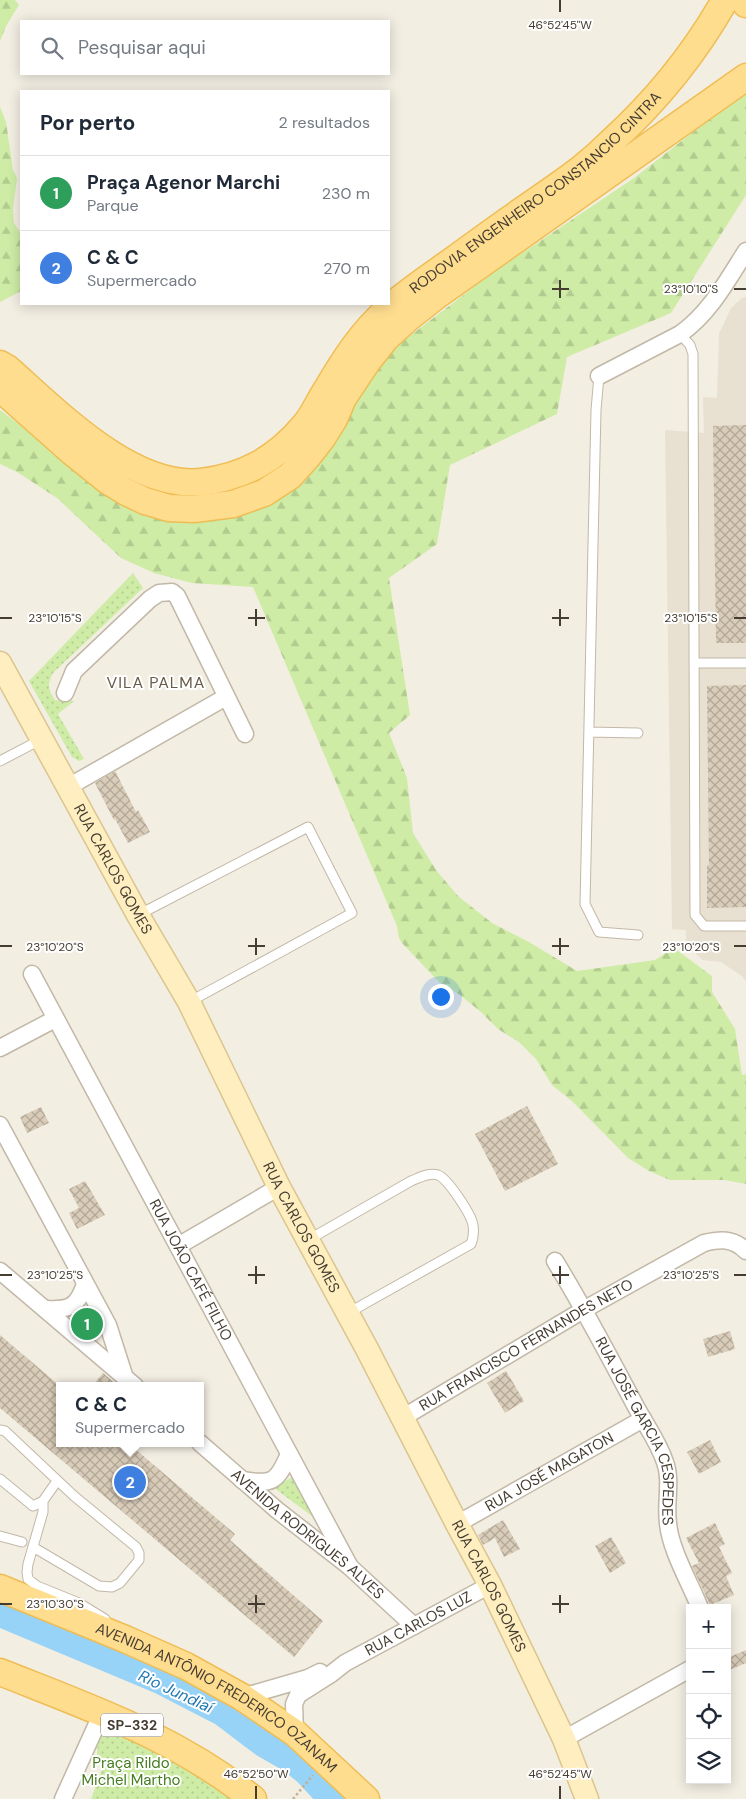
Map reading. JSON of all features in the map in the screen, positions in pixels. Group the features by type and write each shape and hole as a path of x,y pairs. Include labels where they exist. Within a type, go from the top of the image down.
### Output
{"main road":[{"name":"RODOVIA ENGENHEIRO CONSTANCIO CINTRA","path":"0,364 85,435 118,458 143,472 171,480 198,482 250,470 277,453 305,425 348,355 366,331 387,310 416,286 584,167 628,126 653,101 696,47 724,0"},
{"path":"745,0 746,4"},
{"name":"RODOVIA ENGENHEIRO CONSTANCIO CINTRA","path":"3,394 108,481 146,501 169,508 194,509 232,504 264,493 290,476 308,456 334,419 344,398 367,362 386,338 407,319 436,296 746,77"},
{"name":"RUA CARLOS GOMES","path":"0,663 5,686 42,739 138,915 189,1002 279,1188 348,1313 490,1585 564,1739 587,1799"},
{"name":"AVENIDA ANTÔNIO FREDERICO OZANAM","path":"0,1588 186,1666 242,1697 295,1733 366,1799"},
{"name":"SP-332","path":"0,1672 147,1732 192,1756 234,1784 252,1799"}],"street":[{"path":"599,376 691,327 708,309 746,251"},
{"path":"65,693 74,671 150,599 159,593 167,591 177,596 245,734"},
{"path":"68,788 226,697"},
{"name":"RUA JOÃO CAFÉ FILHO","path":"32,974 350,1567"},
{"path":"0,1048 55,1019"},
{"path":"0,1125 108,1325 130,1380"},
{"path":"178,1246 279,1188"},
{"name":"RUA FRANCISCO FERNANDES NETO","path":"402,1418 585,1309 704,1243 719,1239 733,1242 746,1251"},
{"name":"RUA JOSÉ GARCIA CESPEDES","path":"555,1261 585,1309 661,1450 668,1480 668,1523 671,1539 698,1604"},
{"path":"0,1270 130,1380"},
{"path":"45,1309 62,1310 74,1305 81,1297 85,1284"},
{"name":"RUA JOSÉ MAGATON","path":"457,1524 643,1419"},
{"name":"AVENIDA RODRIGUES ALVES","path":"204,1447 277,1510 350,1567 414,1626"},
{"path":"242,1480 261,1483 272,1480 282,1472 289,1454"},
{"name":"RUA CARLOS LUZ","path":"295,1733 294,1704 298,1695 346,1662 490,1585"},
{"name":"RUA CARLOS LUZ","path":"242,1697 308,1678 327,1668 346,1662"},
{"path":"564,1739 686,1671"},
{"path":"63,1799 102,1713"}],"lane":[{"path":"680,334 690,345 692,354 695,915 704,926 746,926"},
{"path":"599,376 596,410 585,904 599,932 638,935"},
{"path":"694,663 746,663"},
{"path":"589,732 638,733"},
{"path":"0,761 42,739"},
{"path":"138,915 308,826 352,913 189,1002"},
{"path":"308,1240 411,1181 426,1175 436,1174 444,1179 459,1199 473,1223 474,1236 471,1244 348,1313"},
{"path":"0,1430 5,1431 57,1481 136,1547 139,1553 139,1560 120,1584 112,1587 99,1586 33,1546"},
{"path":"0,1479 33,1506 43,1501 57,1481"},
{"path":"43,1501 43,1512 28,1564 28,1579 37,1586 79,1603 102,1616 125,1639"},
{"path":"0,1536 22,1542"}],"path":[{"path":"293,1799 318,1770"}],"shaded area":[{"path":"746,297 746,981 742,976 721,962 703,960 686,945 686,930 672,929 665,430 704,433 703,397 717,398 719,334 731,308 742,298"}],"green space":[{"path":"0,0 15,0 19,5 6,26 0,41"},
{"path":"746,91 746,195 671,313 567,357 557,414 450,465 437,544 389,578 410,715 389,733 407,778 413,833 436,870 458,896 492,923 529,942 577,971 655,960 674,948 712,976 712,992 735,1029 742,1075 746,1074 746,1184 725,1180 670,1180 649,1171 628,1158 573,1102 552,1085 536,1059 519,1042 498,1029 460,995 439,982 399,938 397,926 253,587 192,583 154,573 121,558 57,498 17,472 0,464 0,410 132,508 244,509 394,348 491,274 634,178"},
{"path":"0,107 6,122 13,170 17,178 13,209 14,223 20,232 20,292 0,302"},
{"path":"133,573 143,588 53,673 50,680 50,690 55,700 74,701 58,714 84,759 79,761 72,757 29,681"},
{"path":"86,1309 96,1313 98,1327 95,1337 80,1331 77,1322 78,1312"},
{"path":"295,1476 320,1522 273,1487"},
{"name":"Praça Rildo Michel Martho","path":"108,1734 125,1738 158,1752 237,1799 91,1799 104,1764 97,1754 98,1737"}],"building":[{"path":"746,425 746,643 716,643 713,426"},
{"path":"746,685 746,907 707,908 707,865 709,865 707,686"},
{"path":"115,771 136,812 138,810 150,832 128,843 95,783"},
{"path":"527,1106 558,1164 505,1191 475,1134"},
{"path":"41,1107 49,1123 27,1133 20,1117"},
{"path":"85,1181 105,1215 77,1229 69,1213 79,1208 69,1189"},
{"path":"730,1331 735,1349 708,1357 703,1339"},
{"path":"0,1335 56,1383 56,1447 133,1447 235,1534 230,1540 323,1621 294,1657 0,1408"},
{"path":"506,1371 524,1401 505,1413 487,1383"},
{"path":"103,1373 113,1382 95,1382"},
{"path":"710,1440 721,1462 699,1474 687,1452"},
{"path":"503,1520 520,1549 504,1557 495,1538 483,1545 478,1535"},
{"path":"715,1523 725,1544 719,1547 732,1573 726,1576 734,1595 710,1604 692,1566 699,1563 686,1538"},
{"path":"611,1537 626,1563 610,1573 595,1546"},
{"path":"746,1650 746,1663 731,1669 731,1656"}],"waterway":[{"name":"Rio Jundiaí","path":"0,1614 160,1681 222,1713 263,1744 291,1760 306,1772 331,1799"}],"place":[{"name":"Praça Agenor Marchi","path":"87,1324"},
{"name":"C & C","path":"130,1482"}],"district":[{"name":"VILA PALMA","path":"156,682"}]}
